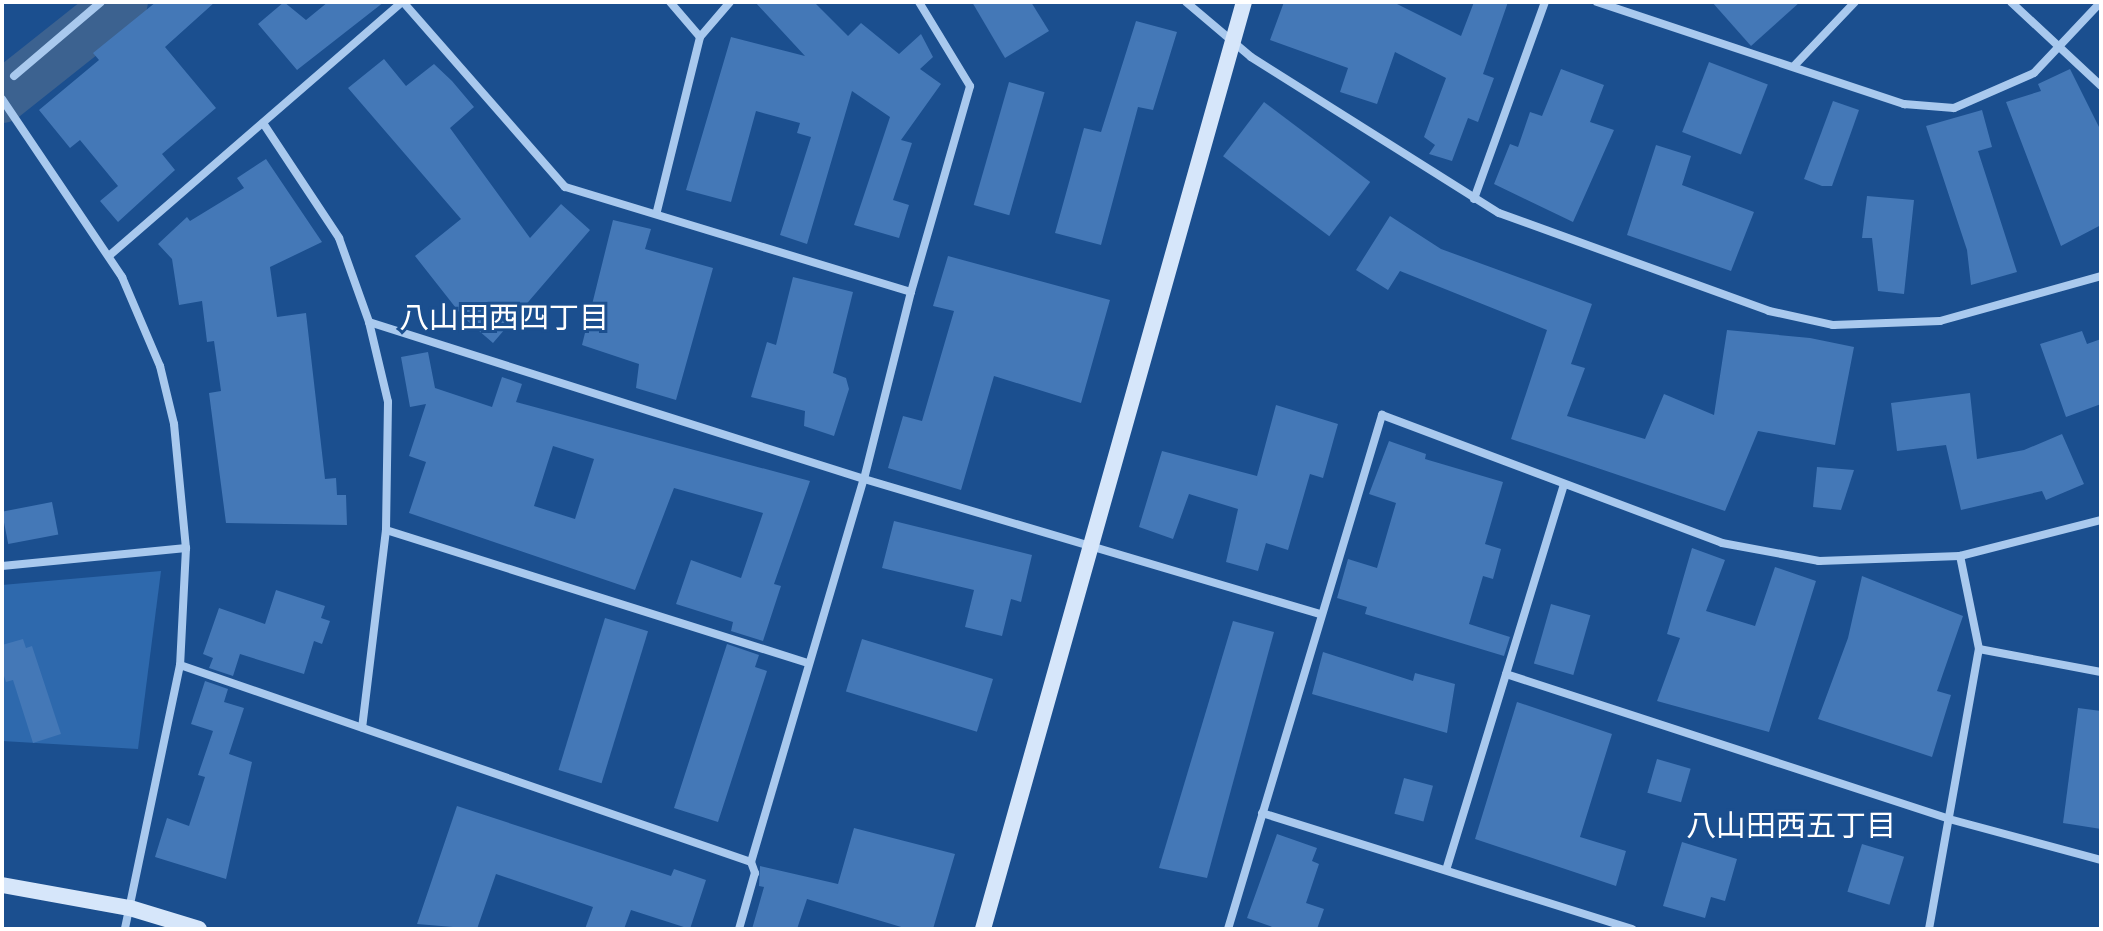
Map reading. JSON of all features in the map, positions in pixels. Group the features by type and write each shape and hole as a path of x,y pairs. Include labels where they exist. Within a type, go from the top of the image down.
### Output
{"street":[{"path":"14,76 101,2"},
{"path":"110,255 403,2 565,187 657,211 911,292"},
{"path":"670,2 700,37"},
{"path":"657,211 700,37 730,2"},
{"path":"739,929 755,873 751,862 864,479 911,292 970,86 919,2"},
{"path":"1186,2 1232,43 1474,199 1769,311 1833,325 1940,321 2101,276"},
{"path":"983,929 1089,541 1244,2"},
{"path":"1474,199 1545,2"},
{"path":"1597,2 1904,104 1954,108 2034,73 2101,2"},
{"path":"1794,66 1855,2"},
{"path":"2011,2 2101,86"},
{"path":"2,99 110,255 160,366 174,424 186,548 180,665 125,929"},
{"path":"263,123 339,238 369,322 388,402 386,530 362,728"},
{"path":"369,322 864,479 1089,541 1320,614"},
{"path":"1228,929 1382,415 1722,543 1819,561 1960,556 2101,520"},
{"path":"1447,867 1564,485"},
{"path":"386,530 809,663"},
{"path":"2,566 186,548"},
{"path":"1929,929 1979,649 1960,556"},
{"path":"1979,649 2101,672"},
{"path":"180,665 751,862"},
{"path":"1506,674 1949,819 2101,860"},
{"path":"1262,813 1447,867 1632,929"},
{"path":"2,885 130,908 199,929"}],"shaded area":[{"path":"161,571 138,749 2,741 2,585"}],"building":[{"path":"156,2 215,2 165,47 216,108 162,154 175,170 118,222 100,201 118,186 80,140 70,148 39,110 99,60 93,53"},
{"path":"284,2 306,20 328,2 384,2 297,70 258,24"},
{"path":"755,2 814,2 848,36 861,23 899,54 921,34 933,57 920,69 941,84 901,140 912,143 893,200 909,205 899,238 854,225 890,117 852,91 807,244 780,235 811,137 797,133 800,123 756,111 731,202 686,190 731,37 805,56"},
{"path":"972,2 1031,2 1049,31 1005,58"},
{"path":"1284,2 1393,2 1461,36 1474,2 1508,2 1483,74 1494,78 1478,122 1468,118 1452,161 1429,154 1435,145 1424,137 1446,78 1395,52 1377,104 1340,92 1348,68 1270,40"},
{"path":"1712,2 1800,2 1751,46"},
{"path":"1136,21 1177,32 1153,110 1138,107 1101,245 1055,233 1084,128 1101,132"},
{"path":"384,59 406,86 434,64 474,107 450,128 530,238 561,204 590,230 493,343 463,317 415,256 461,219 348,88"},
{"path":"1709,62 1768,85 1741,155 1682,132"},
{"path":"1561,69 1604,85 1590,122 1614,130 1573,222 1494,184 1510,144 1518,147 1530,112 1542,116"},
{"path":"2070,69 2101,131 2101,225 2061,246 2006,102 2041,91 2038,84"},
{"path":"1009,82 1045,92 1009,215 974,205"},
{"path":"1833,101 1859,110 1832,186 1822,186 1804,179"},
{"path":"1264,102 1370,182 1329,236 1223,156"},
{"path":"1982,110 1992,147 1978,151 2017,272 1971,285 1967,250 1926,126"},
{"path":"1656,145 1691,156 1682,185 1754,212 1731,271 1627,235"},
{"path":"266,159 322,242 270,267 277,317 306,313 325,479 336,478 337,495 346,495 347,525 226,523 209,393 221,391 214,341 207,342 202,301 179,305 172,259 158,244 187,217 190,221 244,188 237,178"},
{"path":"1867,196 1914,200 1904,294 1878,291 1872,238 1862,238"},
{"path":"1390,216 1441,249 1592,304 1571,364 1585,368 1567,416 1645,439 1664,394 1714,415 1727,330 1810,338 1854,347 1835,445 1758,431 1725,511 1511,439 1547,330 1400,271 1388,290 1356,270"},
{"path":"613,220 651,229 645,249 713,268 676,400 636,388 639,364 582,345"},
{"path":"948,256 1110,300 1081,403 994,376 961,490 888,468 903,416 922,421 954,311 933,306"},
{"path":"793,277 853,292 833,373 846,378 849,389 834,436 804,426 805,411 751,397 767,342 776,345"},
{"path":"2082,331 2087,344 2101,339 2101,404 2066,417 2040,344"},
{"path":"428,352 435,388 492,407 502,377 522,384 516,402 810,481 774,584 781,586 763,641 731,631 733,622 676,604 691,560 741,578 763,513 674,488 635,590 409,513 426,462 409,456 426,404 410,407 401,357","holes":["553,446 594,459 575,519 534,506"]},
{"path":"1970,393 1977,459 2024,450 2062,434 2084,484 2046,500 2042,491 1961,510 1946,445 1897,451 1891,403"},
{"path":"1276,405 1338,424 1323,478 1310,474 1288,550 1266,543 1258,571 1226,562 1238,509 1189,494 1173,539 1139,527 1162,451 1257,476"},
{"path":"1389,441 1426,454 1425,459 1503,482 1485,544 1501,549 1493,579 1483,576 1469,624 1510,637 1504,656 1365,614 1367,607 1337,598 1348,559 1377,568 1396,503 1369,494"},
{"path":"1817,467 1854,470 1841,510 1813,507"},
{"path":"52,502 58,534 8,544 2,512"},
{"path":"894,521 1032,555 1021,602 1011,599 1002,636 965,627 974,590 882,568"},
{"path":"1692,548 1725,560 1706,611 1755,626 1775,567 1816,581 1769,732 1657,701 1680,638 1667,634"},
{"path":"1862,576 1963,616 1937,691 1951,695 1932,757 1818,719 1848,638"},
{"path":"276,590 325,606 321,618 330,621 322,644 314,641 304,674 240,654 233,676 209,668 213,658 203,654 219,608 265,624"},
{"path":"1551,604 1590,615 1573,675 1534,664"},
{"path":"605,618 648,631 602,783 559,770"},
{"path":"1233,621 1274,632 1207,878 1159,868"},
{"path":"23,639 26,648 32,646 61,734 33,743 13,680 6,682 2,670 2,645"},
{"path":"862,639 993,679 977,732 846,692"},
{"path":"727,644 759,655 755,667 767,671 718,822 674,808"},
{"path":"1323,652 1413,681 1415,673 1455,684 1447,733 1312,694"},
{"path":"205,681 228,689 224,702 244,708 229,754 252,762 226,879 155,857 167,818 189,826 205,777 198,775 213,731 191,724"},
{"path":"1517,702 1612,734 1580,837 1626,851 1616,886 1475,839"},
{"path":"2078,708 2101,711 2101,829 2063,823"},
{"path":"1657,759 1691,769 1681,802 1647,793"},
{"path":"1404,778 1433,786 1423,822 1394,814"},
{"path":"457,806 671,876 674,869 706,880 690,929 631,910 624,929 585,929 593,907 496,874 477,929 417,924"},
{"path":"854,828 955,854 933,929 908,929 807,899 797,929 752,929 764,887 759,886 760,866 838,884"},
{"path":"1277,834 1317,848 1312,861 1319,864 1306,903 1324,909 1317,929 1278,929 1247,918"},
{"path":"1682,842 1737,859 1725,901 1711,897 1705,918 1663,906"},
{"path":"1862,844 1904,857 1889,905 1847,892"}],"waterway":[{"path":"2,97 122,2"}],"district":[{"name":"八山田西四丁目","path":"504,316"},
{"name":"八山田西五丁目","path":"1791,824"}]}
